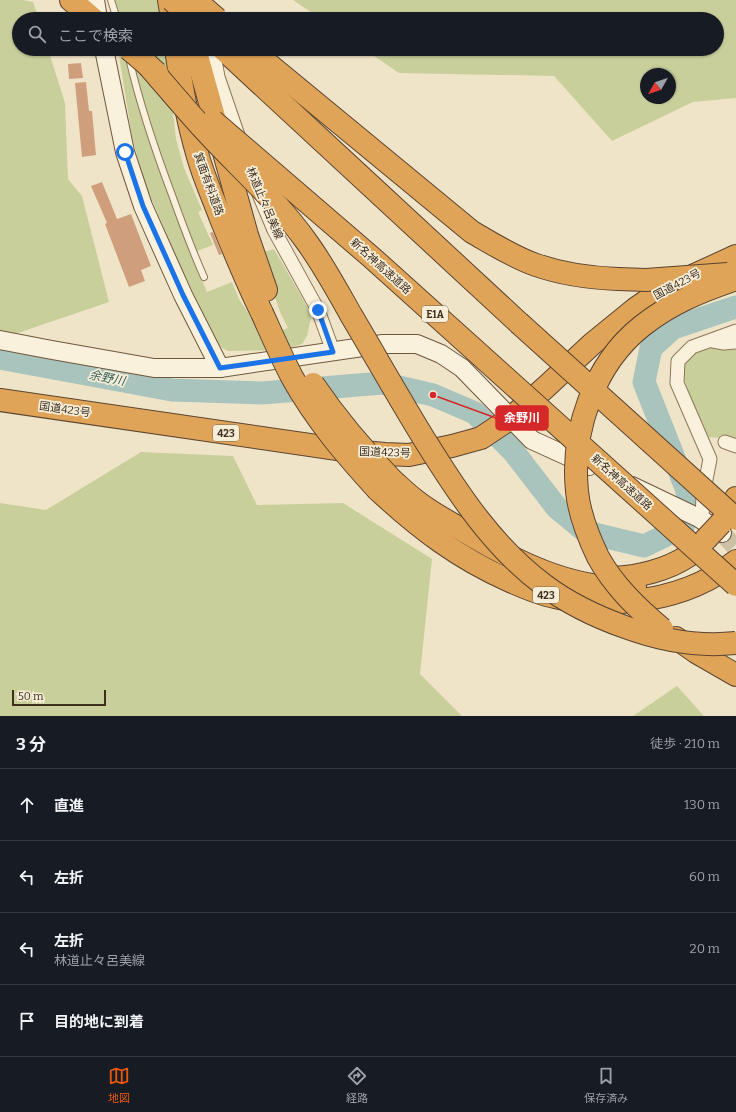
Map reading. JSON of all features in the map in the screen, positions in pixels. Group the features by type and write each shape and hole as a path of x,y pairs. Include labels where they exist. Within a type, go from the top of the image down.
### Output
{"highway":[{"path":"71,0 100,7"},
{"path":"170,0 171,12"},
{"path":"170,0 184,12"},
{"path":"182,0 185,12"},
{"path":"195,0 209,12"},
{"name":"新名神高速道路","path":"137,56 370,256 736,585"},
{"name":"箕面有料道路","path":"177,56 186,106 197,154 205,178 252,294 268,312"},
{"name":"箕面有料道路","path":"197,56 268,312"},
{"path":"250,57 472,232 505,251 535,264 594,278 646,280 736,274"},
{"path":"250,57 519,323 717,528"},
{"path":"146,63 212,137 269,197 306,241 405,408 454,486 479,521 522,567 545,586 576,606 605,620 638,632 700,644 736,644"},
{"name":"国道423号","path":"0,400 364,452 409,455 481,438 511,418 548,386 592,344 635,309 664,289 736,256"},
{"path":"736,279 684,299 662,312 641,327 628,339 610,360 589,398 580,430 576,470 577,491 581,515 588,536 598,557 611,577 641,611 662,629 696,652 736,675"},
{"name":"423","path":"268,312 323,399 385,485 422,529 473,563 529,589 555,597 588,602 623,602 650,599 692,588 711,579 736,561"},
{"name":"423","path":"385,485 414,500 436,515 509,556 546,572 600,586 627,588 645,586 690,575 702,569 717,528"},
{"path":"546,572 596,578 618,578 657,570 688,556 717,528 736,498"}],"street":[{"path":"204,0 207,12"},
{"path":"105,56 125,152 143,206 183,295 220,368"},
{"name":"林道止々呂美線","path":"214,56 218,77 259,196 274,230 318,310 333,352"},
{"path":"717,528 703,495 710,459 677,382 678,362 692,347 736,331"},
{"path":"0,340 154,368 220,368 383,344 417,344 441,354 462,368 532,440 677,507 717,528"},
{"path":"710,340 724,343 736,342"}],"lane":[{"path":"129,56 135,85 157,157 192,251 204,277"}],"green space":[{"path":"0,0 23,0 33,2 37,12 12,12 12,56 50,56 65,103 68,179 82,196 109,302 12,335 0,332"},
{"path":"115,0 159,0 161,12 119,12"},
{"path":"293,0 736,0 736,98 693,102 612,141 554,76 399,73 374,56 724,56 724,12 311,12"},
{"path":"119,56 124,56 160,172 207,292 232,282 239,299 262,334 269,335 288,328 280,312 260,253 274,249 308,308 311,318 307,336 302,344 283,350 228,351 222,348 218,343 181,268 145,184 132,137"},
{"path":"131,56 167,56 176,139 184,168 202,210 198,212 213,245 197,251 152,131"},
{"path":"736,344 736,439 705,437 681,371 682,365 696,349"},
{"path":"141,452 233,456 257,505 343,503 432,559 420,674 462,716 0,716 0,503 46,510"},
{"path":"677,686 704,716 633,716"}],"building":[{"path":"81,63 83,78 69,79 68,64"},
{"path":"86,82 89,111 92,111 96,155 82,157 75,83"},
{"path":"102,182 117,219 131,214 151,266 141,270 145,281 129,287 105,224 107,223 91,186"},
{"path":"213,232 222,254 219,255 210,233"}],"waterway":[{"name":"余野川","path":"0,358 172,390 262,393 382,383 433,395 475,413 513,451 557,508 586,532 644,546 683,527 689,499 644,382 651,348 673,328 736,307"}],"tunnel":[{"path":"722,533 736,548"}],"place":[{"name":"余野川","path":"433,395"}],"route":[{"path":"125,152 143,206 183,295 220,368 333,352 318,310"}]}
